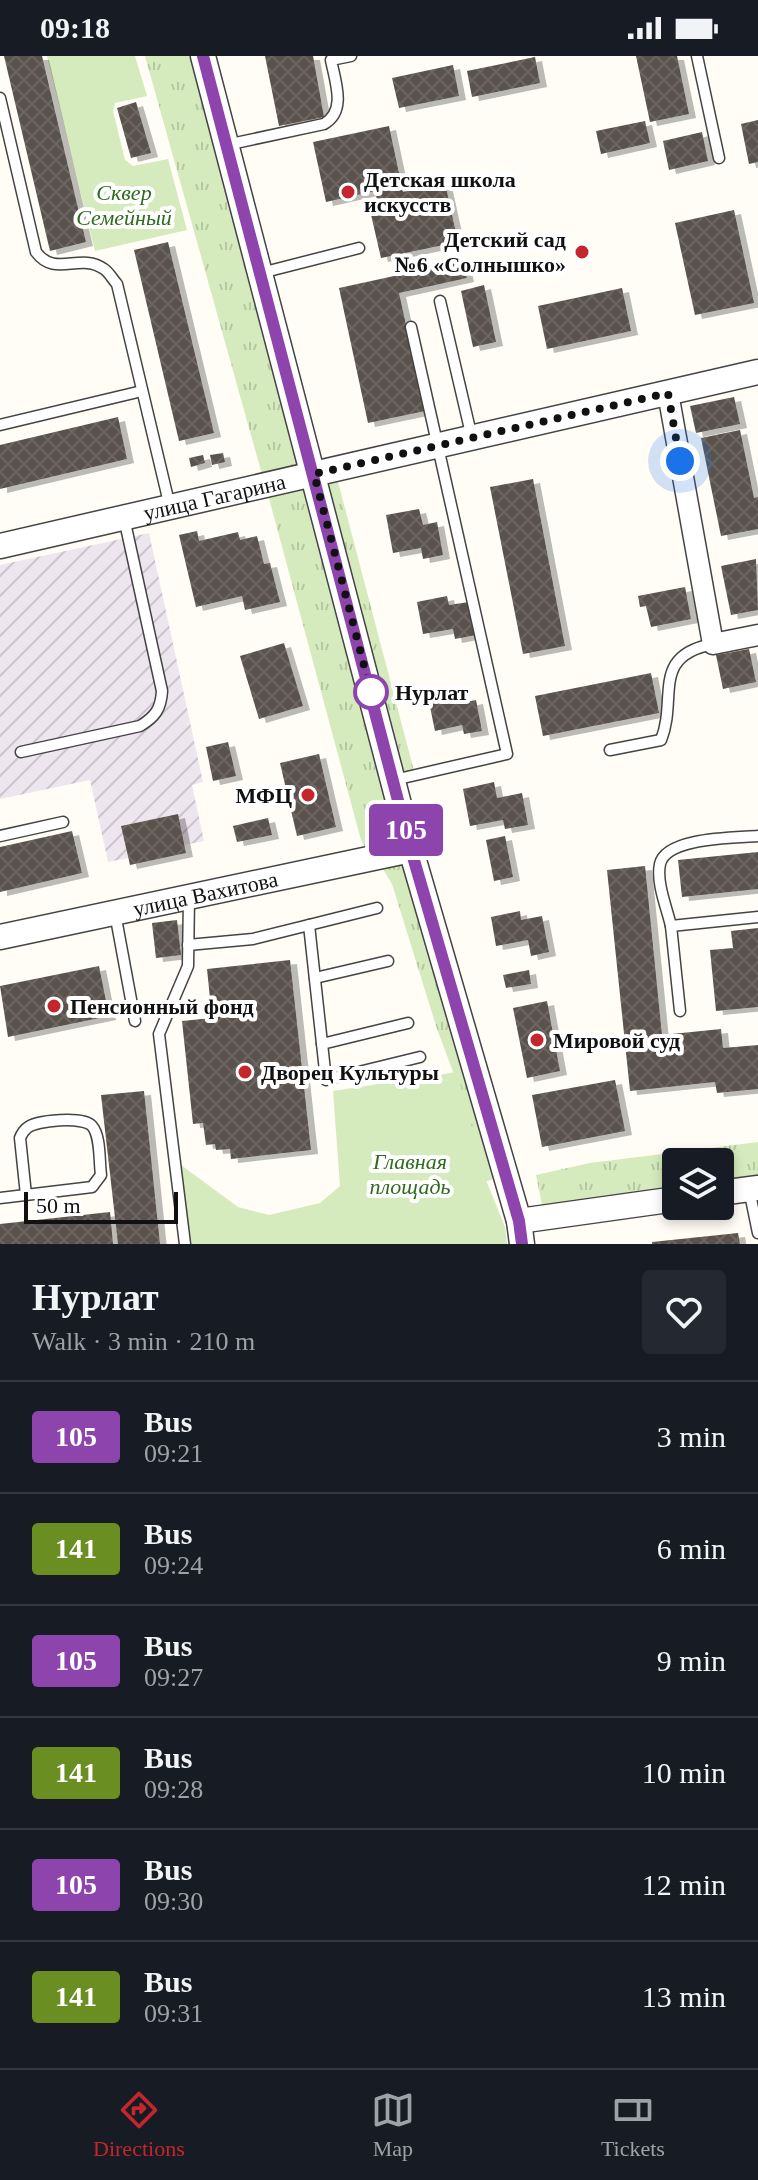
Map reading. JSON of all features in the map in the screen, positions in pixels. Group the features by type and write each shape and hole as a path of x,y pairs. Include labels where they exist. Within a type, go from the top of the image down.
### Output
{"street":[{"path":"203,56 411,850 520,1232 662,1202"},
{"name":"улица Гагарина","path":"0,546 758,372"},
{"path":"668,393 713,644 758,635"},
{"name":"улица Вахитова","path":"0,937 411,850"},
{"path":"734,1191 754,1188"}],"lane":[{"path":"226,145 331,120 338,102 331,58 351,56"},
{"path":"697,56 719,158"},
{"path":"0,98 36,252 50,265 90,262 104,269 117,284 170,507"},
{"path":"261,273 359,248"},
{"path":"440,301 472,438"},
{"path":"394,780 507,754 411,327"},
{"path":"0,425 142,391"},
{"path":"21,752 140,726 153,718 161,703 162,691 124,518"},
{"path":"610,750 661,740 667,718 670,677 680,658 692,648 713,644"},
{"path":"0,836 63,822"},
{"path":"680,1011 660,862 668,851 681,844 758,836"},
{"path":"185,1244 159,1034 188,966 189,897"},
{"path":"188,945 253,939 377,908"},
{"path":"115,913 135,1021"},
{"path":"671,926 758,917"},
{"path":"309,925 326,1080 420,1057"},
{"path":"315,978 388,961"},
{"path":"322,1044 408,1023"},
{"path":"0,1198 26,1195 92,1187 101,1175 96,1132 91,1124 76,1119 30,1125 24,1130 20,1138 26,1195"},
{"path":"754,1188 758,1233"}],"shaded area":[{"path":"149,533 203,782 192,785 204,841 184,845 177,814 122,826 128,858 108,862 90,780 0,799 0,565"}],"green space":[{"name":"Сквер Семейный","path":"47,56 135,56 147,96 115,103 113,111 125,160 133,166 168,159 187,230 95,251"},
{"path":"145,56 196,56 305,468 263,478"},
{"path":"337,478 414,771 396,776 320,481"},
{"path":"309,481 406,844 367,851 361,840 267,491"},
{"path":"409,855 501,1176 485,1182 458,1085 437,1029 392,884 378,861"},
{"name":"Главная площадь","path":"457,1072 486,1180 505,1227 507,1244 190,1244 181,1165 238,1207 269,1215 320,1203 340,1186 333,1091"},
{"path":"758,1142 758,1179 734,1182 734,1148 710,1148"},
{"path":"662,1154 662,1193 543,1210 536,1175 590,1163"}],"building":[{"path":"4,56 42,56 86,242 50,251"},
{"path":"265,56 313,56 324,117 279,126"},
{"path":"636,56 677,56 689,114 650,122"},
{"path":"535,57 540,83 472,97 467,71"},
{"path":"453,65 459,96 399,108 392,78"},
{"path":"136,102 151,153 131,158 117,108"},
{"path":"758,120 758,162 749,164 741,124"},
{"path":"645,121 650,143 601,154 596,131"},
{"name":"Детская школа искусств","path":"389,126 403,192 445,183 458,242 381,258 369,206 378,204 375,191 326,202 313,142"},
{"path":"702,132 708,161 669,170 663,141"},
{"path":"734,210 754,303 695,315 675,223"},
{"path":"168,242 214,433 179,441 134,250"},
{"path":"463,261 467,278 399,293 425,411 368,423 339,288"},
{"path":"484,285 496,342 473,347 461,291"},
{"path":"622,288 631,331 547,349 538,306"},
{"path":"734,397 740,424 696,433 690,406"},
{"path":"118,417 127,459 0,489 0,445"},
{"path":"740,430 754,498 758,497 758,529 721,536 701,438"},
{"path":"223,453 225,462 212,465 210,455"},
{"path":"203,455 205,463 191,467 189,458"},
{"path":"533,479 565,646 523,654 490,487"},
{"path":"419,509 423,525 437,522 443,555 423,559 421,548 393,553 386,515"},
{"path":"197,531 199,541 238,532 240,540 257,536 264,564 270,563 280,602 245,610 242,596 196,607 179,535"},
{"path":"756,559 758,610 731,615 721,566"},
{"path":"685,587 691,619 651,627 646,606 640,607 638,596"},
{"path":"447,596 449,605 469,602 476,635 455,639 453,629 423,634 417,602"},
{"path":"284,643 303,706 259,719 240,656"},
{"path":"749,649 756,682 723,689 716,655"},
{"path":"651,673 659,713 543,736 535,696"},
{"path":"453,692 456,704 476,700 482,731 464,734 462,725 435,731 428,697"},
{"path":"228,742 236,776 213,781 206,747"},
{"name":"МФЦ","path":"319,754 336,827 297,836 280,763"},
{"path":"494,782 497,798 522,793 528,825 505,829 503,820 470,826 463,789"},
{"path":"178,814 186,853 130,865 121,826"},
{"path":"268,818 272,835 237,842 233,826"},
{"path":"72,831 82,873 0,892 0,847"},
{"path":"505,836 513,877 494,881 486,840"},
{"path":"758,852 758,889 682,897 678,860"},
{"path":"645,866 662,1035 721,1029 723,1048 758,1045 758,1089 717,1093 715,1082 630,1091 607,870"},
{"path":"520,911 521,920 542,916 549,952 531,956 528,940 496,946 491,917"},
{"path":"177,920 181,955 156,958 152,923"},
{"path":"758,928 758,1007 716,1011 710,950 733,948 731,931"},
{"name":"Дворец Культуры","path":"290,960 311,1150 231,1159 230,1149 216,1150 215,1144 206,1145 203,1123 193,1124 182,1021 212,1018 207,969"},
{"name":"Пенсионный фонд","path":"99,966 109,1016 8,1037 0,986"},
{"path":"529,970 531,984 506,988 503,975"},
{"name":"Мировой суд","path":"547,1001 560,1071 527,1078 513,1008"},
{"path":"615,1080 625,1131 542,1147 532,1095"},
{"path":"144,1091 160,1244 118,1244 101,1095"},
{"path":"110,1212 113,1244 0,1244 0,1224"},
{"path":"738,1233 740,1244 652,1244 652,1242"}],"bus line":[{"name":"105","path":"203,56 411,850 519,1221 522,1244"}],"place":[{"name":"Детская школа искусств","path":"348,192"},
{"name":"Детский сад №6 «Солнышко»","path":"582,252"},
{"name":"Нурлат","path":"371,692"},
{"name":"МФЦ","path":"308,795"},
{"name":"Пенсионный фонд","path":"54,1006"},
{"name":"Мировой суд","path":"537,1040"},
{"name":"Дворец Культуры","path":"245,1072"}],"route":[{"path":"371,692 314,474 668,393 680,461"}]}
